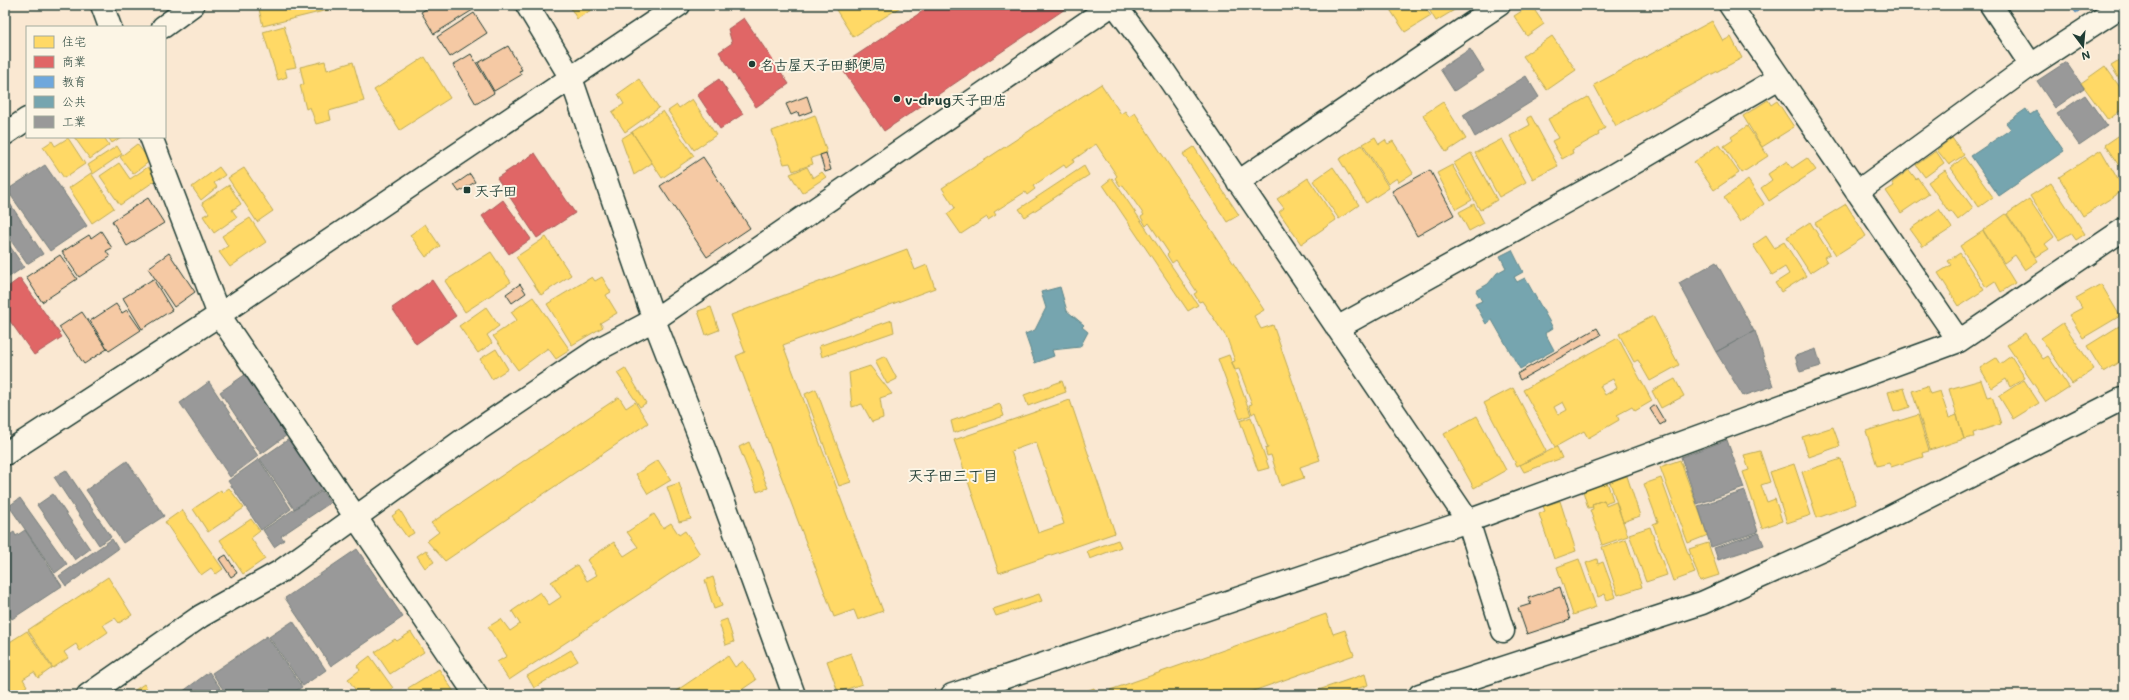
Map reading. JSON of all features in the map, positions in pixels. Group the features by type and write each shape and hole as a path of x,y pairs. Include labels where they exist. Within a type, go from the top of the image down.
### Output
{"street":[{"path":"102,5 110,26"},
{"path":"164,26 193,5"},
{"path":"527,5 571,78 654,320 712,469 794,695"},
{"path":"5,454 219,315 679,5"},
{"path":"88,695 201,616 281,571 463,440 596,351 654,320 1114,5 1161,67 1468,521 1503,631"},
{"path":"1238,182 1499,5"},
{"path":"1730,5 1959,341"},
{"path":"1991,5 2032,65"},
{"path":"1857,192 2032,65 2124,5"},
{"path":"1337,328 1610,177 1779,78"},
{"path":"5,134 26,120"},
{"path":"151,138 219,315 476,695"},
{"path":"952,695 1468,521 1959,341 2124,229"},
{"path":"1420,695 1702,603 1858,533 2124,398"}],"building: 住宅":[{"path":"258,5 326,5 328,10 263,26"},
{"path":"569,5 599,5 577,19"},
{"path":"833,5 901,5 902,6 853,37"},
{"path":"1387,5 1423,5 1431,16 1405,32"},
{"path":"1426,5 1460,5 1461,6 1436,21"},
{"path":"1531,5 1544,24 1527,36 1514,16"},
{"path":"1712,21 1723,41 1731,37 1742,58 1616,126 1594,85"},
{"path":"284,26 296,67 285,69 287,77 278,80 263,32"},
{"path":"1552,36 1576,70 1547,90 1523,56"},
{"path":"425,57 450,98 400,130 374,90"},
{"path":"2124,58 2124,87 2111,66"},
{"path":"325,61 327,70 353,62 364,101 329,111 331,120 316,124 310,107 306,109 300,85 304,84 300,67"},
{"path":"2105,66 2124,93 2124,108 2108,120 2081,83"},
{"path":"639,79 659,108 625,132 612,112 624,104 618,94"},
{"path":"1101,84 1121,114 1125,111 1129,117 1135,113 1264,310 1254,316 1261,329 1273,325 1320,460 1300,467 1304,478 1281,486 1271,455 1267,456 1265,449 1268,448 1255,412 1252,414 1249,405 1252,404 1239,369 1235,370 1232,362 1235,361 1227,338 1202,301 1199,302 1194,294 1197,292 1176,260 1172,263 1167,255 1169,253 1149,223 1146,226 1141,217 1144,215 1123,185 1120,186 1115,178 1117,176 1096,144 1073,160 1074,162 1066,168 1064,165 1033,186 1035,189 1027,195 1025,192 994,212 996,215 988,220 987,217 961,234 947,214 955,208 942,188"},
{"path":"1588,97 1605,128 1598,133 1599,135 1572,150 1573,153 1562,159 1552,141 1558,138 1548,119"},
{"path":"692,99 716,135 694,150 668,111 677,105 679,108"},
{"path":"1768,100 1771,105 1777,101 1794,127 1762,147 1743,116"},
{"path":"1443,102 1466,139 1446,152 1423,115"},
{"path":"663,111 694,156 662,178 632,132"},
{"path":"815,115 827,153 811,158 813,164 793,171 790,163 784,164 772,131"},
{"path":"1531,116 1558,166 1533,179 1510,136 1530,125 1527,118"},
{"path":"1747,126 1768,156 1742,173 1724,146 1733,140 1731,137"},
{"path":"632,132 652,163 634,175 621,139"},
{"path":"2124,132 2124,173 2105,145"},
{"path":"1375,137 1379,144 1385,140 1388,144 1393,141 1413,173 1399,182 1397,178 1388,184 1363,144"},
{"path":"68,138 85,164 64,178 43,147 52,141 55,146"},
{"path":"75,138 105,138 109,145 90,159"},
{"path":"109,138 120,138 112,143"},
{"path":"1952,138 1964,155 1949,165 1937,150"},
{"path":"1502,139 1526,182 1499,197 1475,153"},
{"path":"137,144 150,161 133,174 120,157"},
{"path":"1719,144 1739,173 1714,190 1694,162"},
{"path":"1362,145 1389,188 1366,203 1339,159"},
{"path":"117,146 122,154 93,174 88,165"},
{"path":"1194,147 1239,215 1227,222 1183,154"},
{"path":"2101,150 2124,190 2083,216 2059,177"},
{"path":"1936,151 1944,163 1925,177 1916,165"},
{"path":"1471,153 1497,200 1480,210 1454,163"},
{"path":"1964,157 1993,197 1979,207 1951,168"},
{"path":"1807,158 1816,170 1769,201 1761,188 1772,180 1768,174 1787,161 1792,168"},
{"path":"119,163 130,179 148,167 156,180 120,205 100,176"},
{"path":"1452,165 1472,200 1456,209 1437,173"},
{"path":"1084,166 1089,175 1025,217 1019,209"},
{"path":"219,167 225,175 214,183 217,187 201,200 192,187"},
{"path":"807,167 813,178 822,172 826,177 802,193 790,174"},
{"path":"1333,167 1359,205 1339,219 1313,181"},
{"path":"244,168 273,211 257,222 228,178"},
{"path":"1909,170 1916,179 1917,177 1929,194 1901,213 1886,191 1894,186 1892,183"},
{"path":"1945,170 1973,208 1958,220 1951,211 1949,212 1928,182"},
{"path":"91,173 114,208 92,223 69,188"},
{"path":"1112,178 1198,305 1188,311 1103,185"},
{"path":"1308,178 1336,220 1301,244 1279,212 1284,208 1277,199"},
{"path":"1748,180 1764,204 1740,222 1724,198"},
{"path":"2051,183 2085,234 2076,240 2071,233 2059,240 2030,196"},
{"path":"229,185 241,204 232,210 237,217 214,233 203,216 209,213 202,203"},
{"path":"2029,199 2054,237 2045,244 2049,249 2036,257 2007,214"},
{"path":"1474,204 1484,223 1469,231 1459,212"},
{"path":"1846,204 1866,236 1836,255 1815,223"},
{"path":"1939,209 1952,228 1923,247 1910,229"},
{"path":"2006,214 2038,261 2025,270 2015,255 2004,263 1983,230"},
{"path":"250,218 266,242 230,267 219,252 228,246 222,236"},
{"path":"1810,222 1830,254 1824,257 1827,262 1810,273 1787,237"},
{"path":"425,224 440,246 426,257 410,235"},
{"path":"1983,231 2015,283 2001,292 1995,281 1986,287 1960,246"},
{"path":"1766,236 1774,248 1784,242 1806,276 1781,292 1775,283 1789,274 1785,267 1772,275 1753,245"},
{"path":"546,237 571,275 541,295 516,257"},
{"path":"907,249 915,270 927,265 935,288 783,345 883,611 858,620 854,610 834,617 736,356 745,352 731,315"},
{"path":"491,252 511,282 465,312 445,281"},
{"path":"1960,253 1984,290 1959,306 1938,273 1951,265 1948,261"},
{"path":"592,277 595,281 602,277 611,292 606,295 617,313 600,323 603,327 572,345 547,304"},
{"path":"2101,284 2120,316 2083,338 2069,315 2082,308 2076,298"},
{"path":"533,297 570,350 556,359 548,348 518,370 493,336 517,320 511,312"},
{"path":"486,307 499,326 487,335 492,343 478,353 459,326"},
{"path":"711,307 719,330 706,335 698,311"},
{"path":"1653,316 1679,365 1650,381 1638,360 1634,362 1619,334"},
{"path":"892,320 894,332 822,357 819,346"},
{"path":"2063,323 2094,369 2072,384 2041,338"},
{"path":"2124,323 2124,359 2103,372 2087,346"},
{"path":"2025,333 2043,359 2048,356 2069,387 2046,402 2007,345"},
{"path":"1618,338 1652,401 1635,411 1632,407 1617,415 1619,420 1588,438 1584,431 1555,447 1523,390","holes":["1613,379 1617,388 1605,395 1600,386","1563,402 1567,410 1558,415 1554,407"]},
{"path":"496,349 508,369 492,379 480,359"},
{"path":"1229,355 1251,415 1240,419 1218,359"},
{"path":"885,356 897,379 887,384 875,361"},
{"path":"2011,356 2025,378 2010,387 2006,379 1992,388 1980,368 1996,358 2000,364"},
{"path":"870,366 892,394 880,398 883,418 872,422 862,404 852,407 849,373"},
{"path":"625,368 646,403 640,407 617,373"},
{"path":"1675,379 1684,396 1661,408 1652,391"},
{"path":"1981,380 1987,397 1992,396 2001,424 1973,433 1974,437 1964,439 1949,389"},
{"path":"2024,380 2039,403 2013,419 1999,396"},
{"path":"1062,381 1066,392 1028,406 1024,395"},
{"path":"1927,386 1930,394 1940,391 1949,418 1957,415 1964,439 1930,450 1912,391"},
{"path":"1513,388 1546,451 1517,466 1484,403"},
{"path":"1904,388 1910,407 1894,412 1888,392"},
{"path":"816,389 851,482 839,486 805,394"},
{"path":"619,397 626,408 635,402 648,423 445,561 427,541 439,532 431,523"},
{"path":"1070,400 1115,533 999,573 954,440","holes":["1036,442 1064,524 1038,533 1011,451"]},
{"path":"1000,404 1004,416 954,433 951,421"},
{"path":"1918,415 1929,451 1922,453 1923,457 1891,467 1889,463 1877,466 1866,431"},
{"path":"1477,416 1506,470 1474,488 1444,434"},
{"path":"1251,417 1269,468 1258,471 1240,421"},
{"path":"1833,427 1840,446 1809,457 1802,437"},
{"path":"749,442 768,488 757,492 739,447"},
{"path":"1557,447 1562,458 1524,472 1520,465"},
{"path":"1760,451 1770,482 1761,485 1767,502 1775,499 1782,521 1762,528 1743,472 1749,470 1744,455"},
{"path":"1841,459 1856,504 1817,518 1802,472"},
{"path":"658,460 671,480 648,494 636,474"},
{"path":"1680,460 1708,535 1688,543 1660,467"},
{"path":"1794,464 1811,515 1787,523 1770,472"},
{"path":"1627,476 1640,516 1623,522 1610,482"},
{"path":"1661,478 1695,573 1673,581 1653,524 1658,522 1644,484"},
{"path":"1607,482 1613,500 1605,503 1604,500 1592,504 1593,507 1588,508 1583,491"},
{"path":"679,483 691,519 679,522 667,487"},
{"path":"229,488 244,508 208,532 193,509 221,490 222,493"},
{"path":"1604,500 1606,506 1616,502 1628,536 1602,545 1590,510 1593,509 1592,504"},
{"path":"1560,501 1576,551 1554,559 1539,514 1545,511 1543,506"},
{"path":"182,510 223,569 216,574 211,568 201,575 165,522"},
{"path":"400,510 414,533 407,537 392,516"},
{"path":"654,514 663,528 671,523 679,535 685,531 700,554 509,680 497,662 507,656 488,627 501,619 510,631 520,624 512,611 540,592 549,605 561,597 551,582 577,565 587,581 597,575 587,560 614,542 624,556 638,547 627,532"},
{"path":"251,519 260,531 251,538 265,559 243,574 220,540"},
{"path":"1650,527 1667,575 1646,582 1629,534"},
{"path":"1626,539 1642,587 1618,595 1602,547"},
{"path":"1118,540 1121,547 1090,559 1087,551"},
{"path":"1708,543 1719,575 1700,581 1689,549"},
{"path":"426,550 434,562 425,568 417,556"},
{"path":"1579,559 1596,607 1573,615 1557,567"},
{"path":"1597,559 1598,564 1603,562 1616,597 1607,600 1605,594 1598,597 1586,563"},
{"path":"108,577 132,615 119,623 115,618 103,625 108,632 80,651 76,644 64,652 68,658 53,668 28,630"},
{"path":"713,577 722,606 714,609 705,580"},
{"path":"1039,594 1042,601 996,616 993,609"},
{"path":"1326,614 1333,634 1345,630 1354,655 1242,695 1111,695 1110,690"},
{"path":"727,619 734,642 726,645 719,622"},
{"path":"27,631 52,668 38,678 34,672 23,679 27,686 12,695 5,684 5,645"},
{"path":"411,632 424,652 390,674 375,652 395,639 397,641"},
{"path":"571,650 578,661 534,688 527,676"},
{"path":"851,653 862,684 838,692 827,661"},
{"path":"370,656 393,688 382,695 359,695 348,679 360,670 357,666"},
{"path":"728,656 735,667 743,661 756,680 734,695 670,695"},
{"path":"439,669 456,695 413,695 408,688"},
{"path":"1365,674 1368,685 1340,695 1304,695"},
{"path":"144,684 151,695 129,694"},
{"path":"1094,688 1097,695 1076,695"}],"building: 商業":[{"name":"v-drug天子田店","path":"932,5 1071,5 884,131 840,66"},
{"path":"744,18 789,84 756,107 719,52 732,43 728,29"},
{"path":"719,79 743,114 720,129 697,94"},
{"path":"535,153 575,213 537,238 497,178"},
{"path":"503,200 531,239 509,254 482,216"},
{"path":"20,278 62,337 34,355 5,314 5,289"},
{"path":"432,280 456,316 416,344 392,308"}],"building: 教育":[{"path":"2070,5 2088,5 2076,13"}],"building: 公共":[{"path":"2026,109 2030,115 2036,111 2064,151 1999,196 1971,156 2011,129 2006,123"},
{"path":"1512,250 1523,272 1514,277 1517,282 1525,278 1553,328 1545,333 1554,350 1520,369 1492,320 1486,324 1475,304 1482,301 1476,291 1488,284 1497,273 1506,268 1500,256"},
{"path":"1060,287 1067,311 1084,325 1082,327 1088,332 1080,347 1052,350 1054,356 1035,363 1025,334 1035,330 1046,308 1041,292"}],"building: 工業":[{"path":"1470,49 1484,71 1454,91 1440,69"},
{"path":"2066,62 2084,88 2055,108 2037,81"},
{"path":"1526,76 1539,97 1475,137 1463,115"},
{"path":"2085,95 2107,126 2079,145 2057,114"},
{"path":"45,165 87,226 50,251 7,190"},
{"path":"5,196 43,254 27,264 5,232"},
{"path":"5,239 24,267 6,279 5,277"},
{"path":"1716,262 1754,331 1716,352 1679,283"},
{"path":"1755,331 1773,386 1743,396 1716,352"},
{"path":"1816,349 1821,366 1800,372 1795,356"},
{"path":"246,374 287,435 261,454 220,392"},
{"path":"209,382 258,456 230,477 180,403"},
{"path":"289,439 323,489 294,509 260,459"},
{"path":"1727,440 1744,488 1697,504 1681,457"},
{"path":"259,459 291,509 261,530 228,481"},
{"path":"127,461 164,516 123,543 86,490"},
{"path":"66,470 111,537 99,545 54,477"},
{"path":"322,491 330,503 281,536 284,540 274,547 263,530"},
{"path":"1745,491 1758,532 1711,547 1698,506"},
{"path":"53,494 90,549 75,560 37,505"},
{"path":"20,498 67,564 55,573 9,506"},
{"path":"25,530 62,586 12,619 5,609 5,538 14,532 16,536"},
{"path":"1759,533 1764,545 1718,560 1714,548"},
{"path":"112,539 118,549 66,586 59,576"},
{"path":"357,549 403,617 331,666 285,598"},
{"path":"293,621 326,670 303,686 269,637"},
{"path":"267,636 302,687 290,695 227,695 212,673"},
{"path":"209,672 225,695 178,695"}],"building: その他":[{"path":"433,5 474,5 476,8 434,34 421,12"},
{"path":"474,13 487,33 450,57 437,37"},
{"path":"508,46 522,70 519,71 521,75 494,91 478,63"},
{"path":"471,54 494,93 476,104 453,65"},
{"path":"807,96 812,111 799,116 798,112 791,115 786,104"},
{"path":"826,153 831,170 825,172 820,155"},
{"path":"703,157 750,228 707,257 660,186"},
{"path":"1430,170 1454,215 1417,236 1392,191"},
{"path":"470,174 475,182 459,192 454,185"},
{"path":"148,198 164,223 127,246 112,221"},
{"path":"101,231 112,248 106,251 110,257 79,277 62,252 89,235 91,238"},
{"path":"169,253 195,292 174,307 148,268"},
{"path":"60,255 77,279 42,302 26,277"},
{"path":"153,279 172,310 142,329 123,298"},
{"path":"520,284 526,293 512,303 506,294"},
{"path":"116,304 122,313 127,310 141,330 109,351 90,321"},
{"path":"82,312 107,349 84,364 59,327"},
{"path":"1597,328 1601,335 1520,380 1517,374"},
{"path":"1655,405 1665,422 1660,425 1650,409"},
{"path":"226,555 237,573 231,577 219,559"},
{"path":"1560,587 1570,620 1527,634 1518,608 1531,604 1528,598"}],"place":[{"name":"名古屋天子田郵便局","path":"752,64"},
{"name":"v-drug天子田店","path":"897,99"},
{"name":"天子田","path":"467,190"}],"district":[{"name":"天子田三丁目","path":"953,475"}]}
